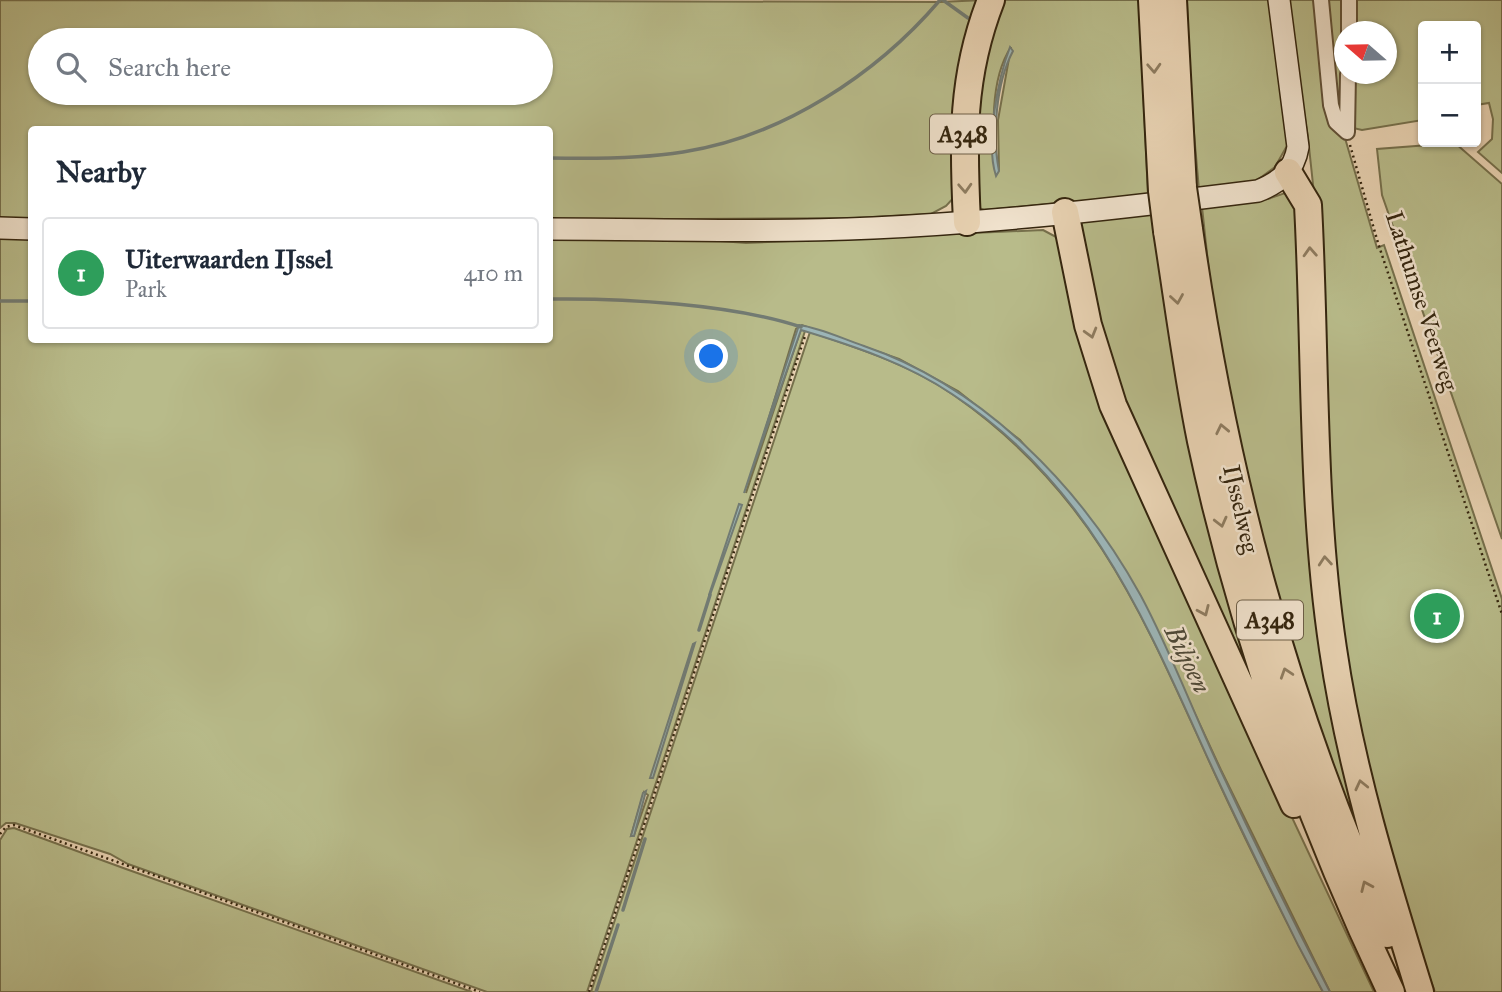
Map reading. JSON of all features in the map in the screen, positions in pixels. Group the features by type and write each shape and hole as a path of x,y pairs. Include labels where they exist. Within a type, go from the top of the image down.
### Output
{"highway":[{"name":"A348","path":"967,222 963,151 966,87 991,0"},
{"name":"IJsselweg","path":"1152,0 1201,441 1233,571 1284,738 1359,922 1391,992"},
{"name":"IJsselweg","path":"1173,0 1173,190"},
{"name":"A348","path":"1288,172 1308,205 1319,502 1333,648 1375,845 1418,992"},
{"name":"A348","path":"1065,212 1088,325 1113,405 1262,740 1319,855 1359,922"},
{"name":"IJsselweg","path":"1178,230 1246,535 1279,650 1352,854 1418,992"}],"main road":[{"path":"553,229 780,231 967,222 1258,191 1276,184 1288,172 1298,147 1279,0"},
{"path":"0,229 28,229"}],"street":[{"path":"1321,0 1331,105 1336,122 1347,132"},
{"path":"1349,0 1349,21"},
{"path":"1347,132 1348,84"}],"path":[{"name":"Lathumse Veerweg","path":"1347,132 1378,243 1502,614"},
{"path":"589,992 805,336"},
{"path":"0,834 6,827 14,825 480,992"}],"green space":[{"path":"0,0 984,0 957,194 946,206 931,214 855,218 553,220 553,126 28,126 28,221 0,221"},
{"path":"997,0 1139,0 1148,195 984,210 979,208 969,148","holes":["1011,47 998,120 999,171 994,107 999,75"]},
{"path":"1187,0 1271,0 1288,144 1275,167 1256,181 1199,190 1189,76"},
{"path":"1286,0 1316,0 1326,112 1331,126 1345,138 1377,248 1384,245 1502,599 1502,992 1435,992 1397,890 1338,638 1319,240 1308,138"},
{"path":"1327,0 1347,0 1346,21 1334,21 1334,66"},
{"path":"1352,0 1502,0 1502,173 1478,152 1492,139 1493,119 1489,103 1481,104 1481,21 1418,21 1418,121 1362,130 1353,128 1351,84 1397,84 1397,21 1352,21"},
{"path":"1336,84 1344,84 1343,120 1339,114"},
{"path":"1418,146 1460,147 1502,184 1502,539 1382,195 1377,149"},
{"path":"1285,193 1299,202 1313,555 1387,901 1337,781 1297,665 1245,474 1213,309 1202,207 1268,199"},
{"path":"1152,211 1172,344 1198,474 1230,603 1270,732 1119,405 1079,224 1085,218"},
{"path":"1043,230 1058,238 1249,726 1374,992 1330,992 1221,770 1140,595 1109,545 1020,440 958,391 899,359 802,325 796,329 746,493 801,329 805,331 587,992 487,992 128,864 110,854 15,823 6,823 0,828 0,238 28,238 28,343 553,343 553,236 656,236 746,243","holes":["644,792 648,795 634,835 631,836"]},
{"path":"810,332 903,367 955,396 1004,434 1046,476 1081,519 1140,614 1254,857 1323,992 591,992"},
{"path":"14,828 472,992 0,992 0,840 7,829"}],"water":[{"path":"1010,47 1013,51 1003,78 997,110 999,171 996,176 992,129 1001,76"},
{"path":"799,325 832,334 908,364 949,387 989,414 1025,446 1059,480 1089,517 1117,556 1152,617 1233,797 1330,992 1323,992 1298,945 1231,809 1162,658 1108,559 1077,513 1041,470 1000,430 952,394 916,373 860,349 801,330 744,493"},
{"path":"739,504 742,505 709,598 709,595"},
{"path":"695,643 653,778 650,778 693,644"},
{"path":"646,791 634,836 631,836 643,793"}],"waterway":[{"path":"553,158 616,158 683,152 756,132 824,99 856,77 887,53 940,0"},
{"path":"943,0 968,18"},
{"path":"553,299 677,304 743,313 801,327"},
{"path":"0,301 28,301"},
{"path":"699,630 710,595"},
{"path":"623,910 645,839"},
{"path":"596,992 618,925"}],"place":[{"name":"Uiterwaarden IJssel","path":"1437,616"}],"water label":[{"name":"Biljoen","path":"1188,659"}]}
